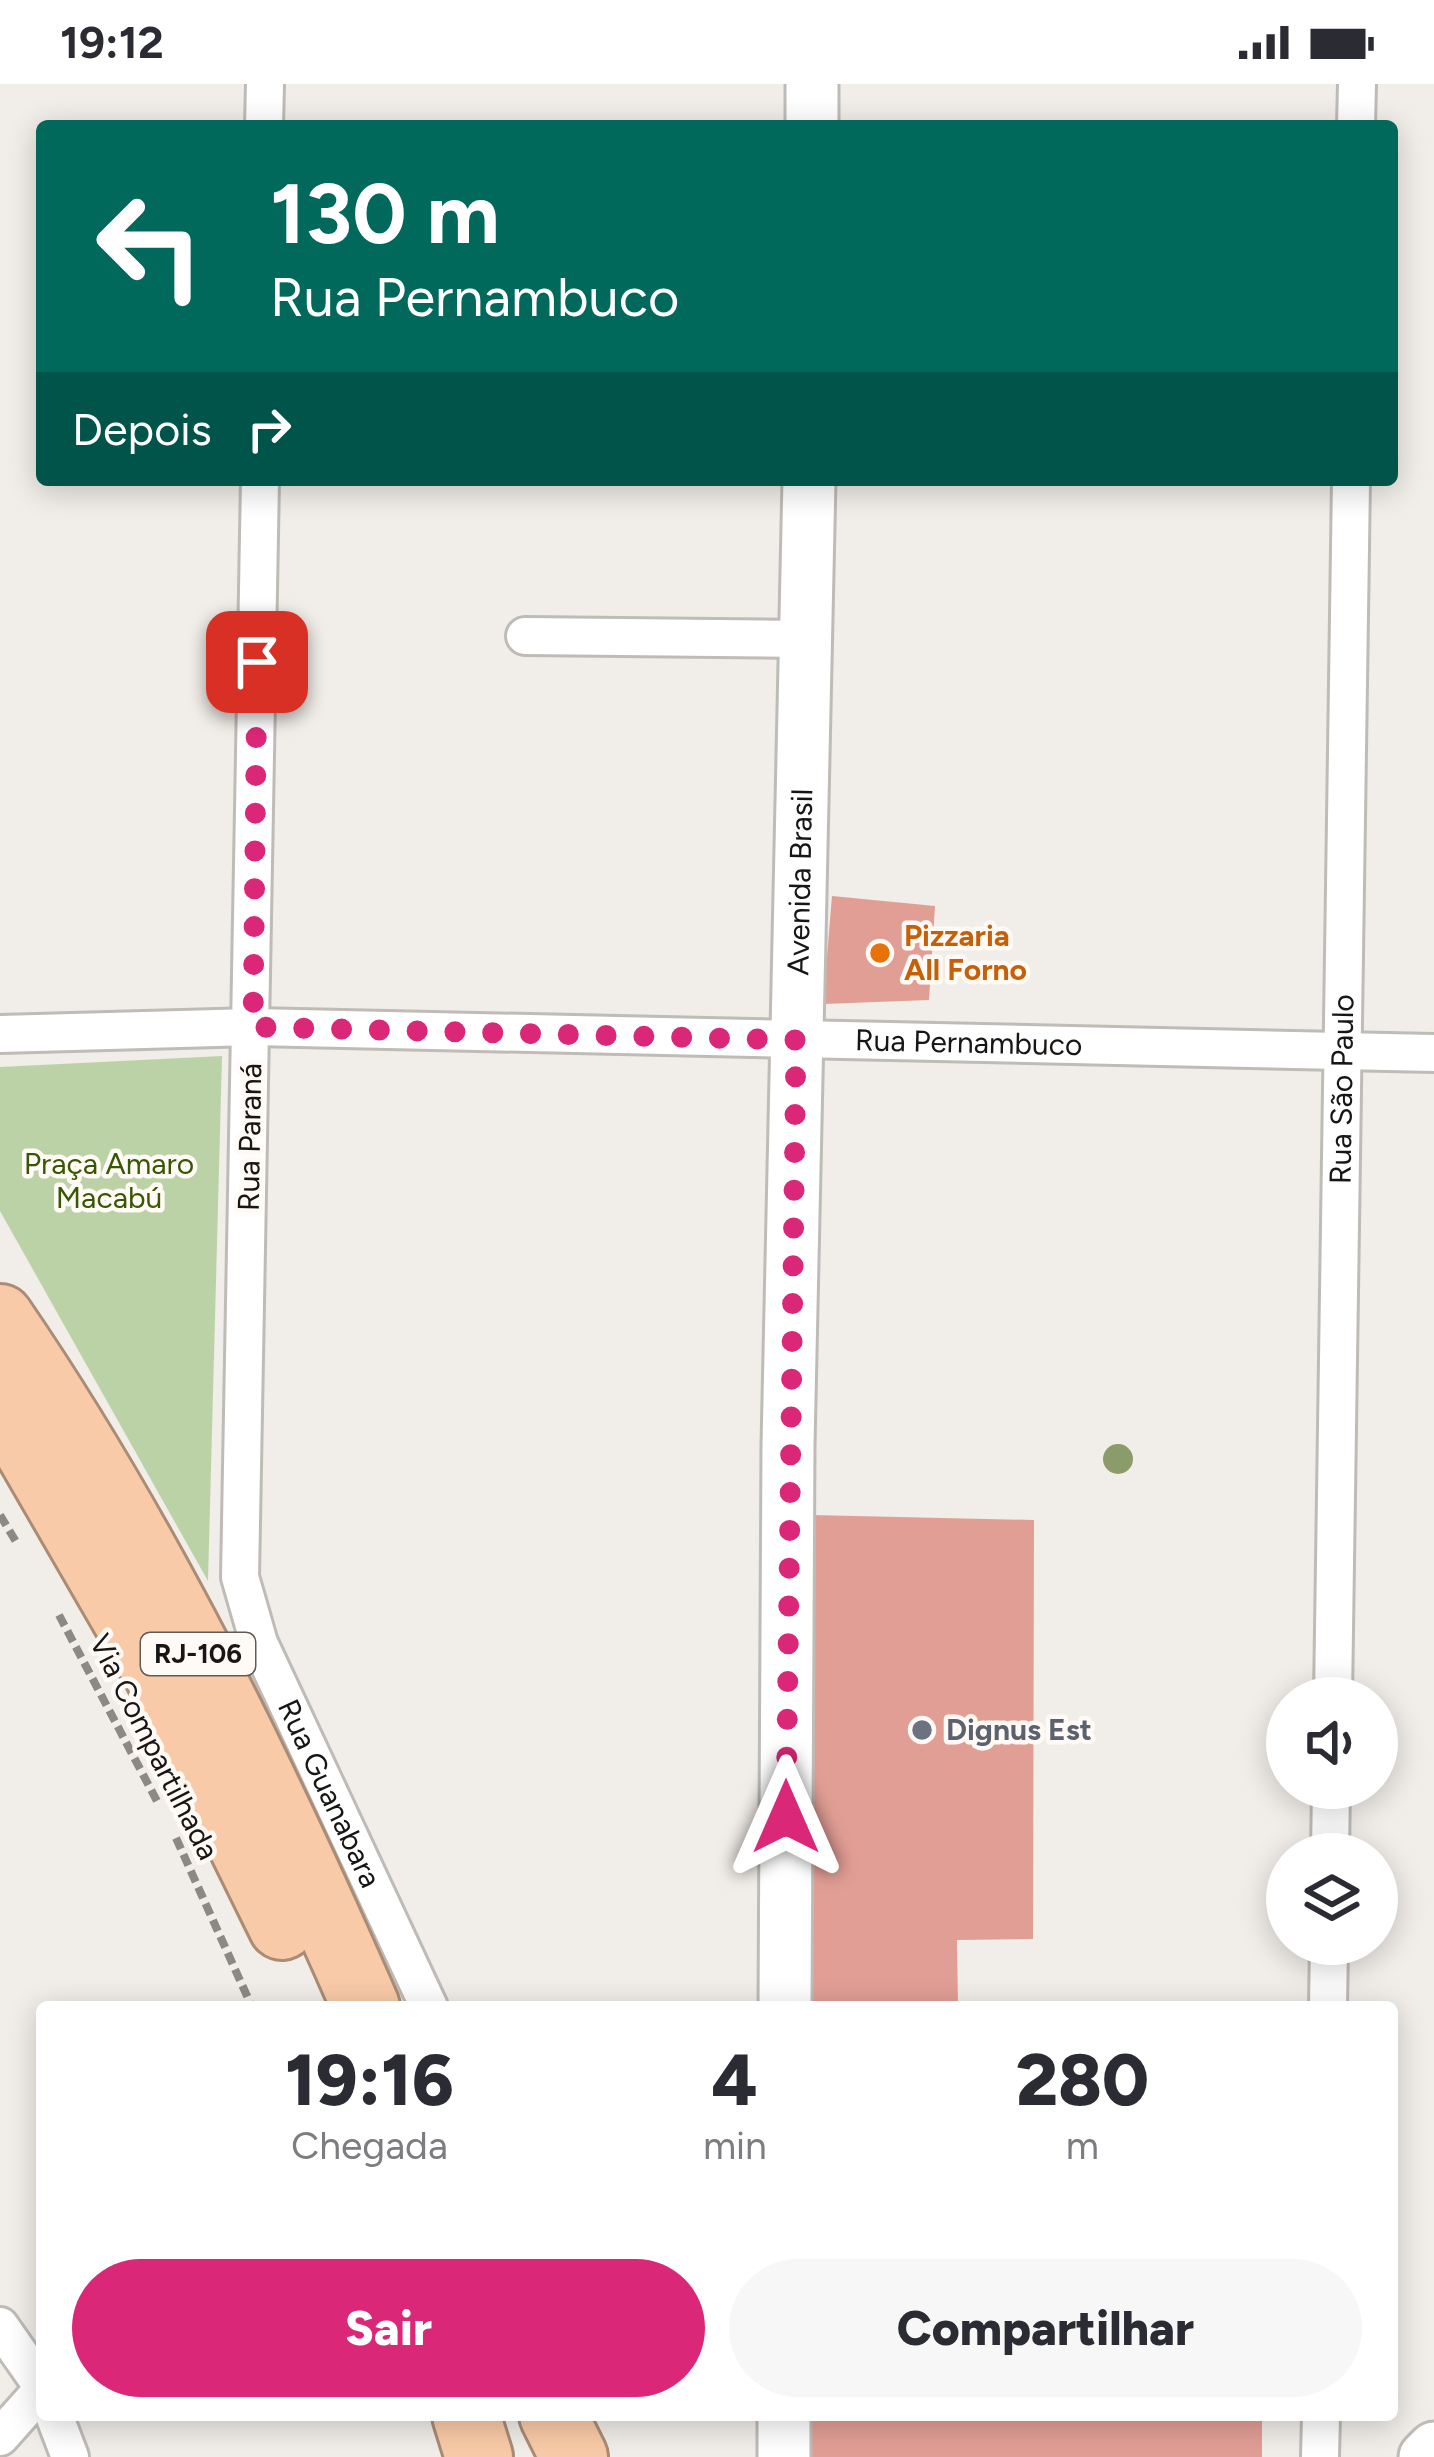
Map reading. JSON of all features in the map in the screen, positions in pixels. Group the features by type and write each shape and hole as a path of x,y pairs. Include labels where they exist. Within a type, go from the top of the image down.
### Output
{"highway":[{"name":"RJ-106","path":"0,1318 111,1494 240,1730 363,2001"},
{"name":"RJ-106","path":"0,1402 159,1676 317,2001"},
{"path":"468,2421 479,2457"},
{"path":"556,2421 574,2457"}],"street":[{"path":"264,120 265,84"},
{"path":"812,84 812,120"},
{"path":"1356,120 1357,84"},
{"name":"Rua Paraná","path":"240,1577 260,486"},
{"name":"Avenida Brasil","path":"785,2001 796,1040 809,486"},
{"name":"Rua São Paulo","path":"1333,1677 1352,486"},
{"path":"525,636 807,639"},
{"name":"Rua Pernambuco","path":"0,1034 253,1027 1434,1053"},
{"name":"Rua Guanabara","path":"240,1577 259,1643 426,2001"},
{"path":"1328,2001 1329,1965"},
{"path":"0,2326 36,2379"},
{"path":"0,2437 36,2395"},
{"path":"56,2421 70,2457"},
{"path":"784,2421 784,2457"},
{"path":"1320,2457 1321,2421"},
{"path":"1425,2457 1434,2448"}],"path":[{"path":"0,1515 23,1553"},
{"name":"Via Compartilhada","path":"57,1612 168,1821 249,2001"}],"green space":[{"name":"Praça Amaro Macabú","path":"222,1056 208,1581 0,1211 0,1067"}],"building":[{"name":"Pizzaria All Forno","path":"832,896 935,906 929,1000 823,1004"},
{"name":"Dignus Est","path":"811,1515 1034,1520 1033,1939 957,1940 958,2001 809,2001"},
{"path":"806,2421 1262,2421 1262,2457 806,2457"}],"place":[{"name":"Pizzaria All Forno","path":"880,953"},
{"name":"Dignus Est","path":"922,1730"}],"route":[{"path":"257,662 253,1027 796,1040 786,1817"}]}
